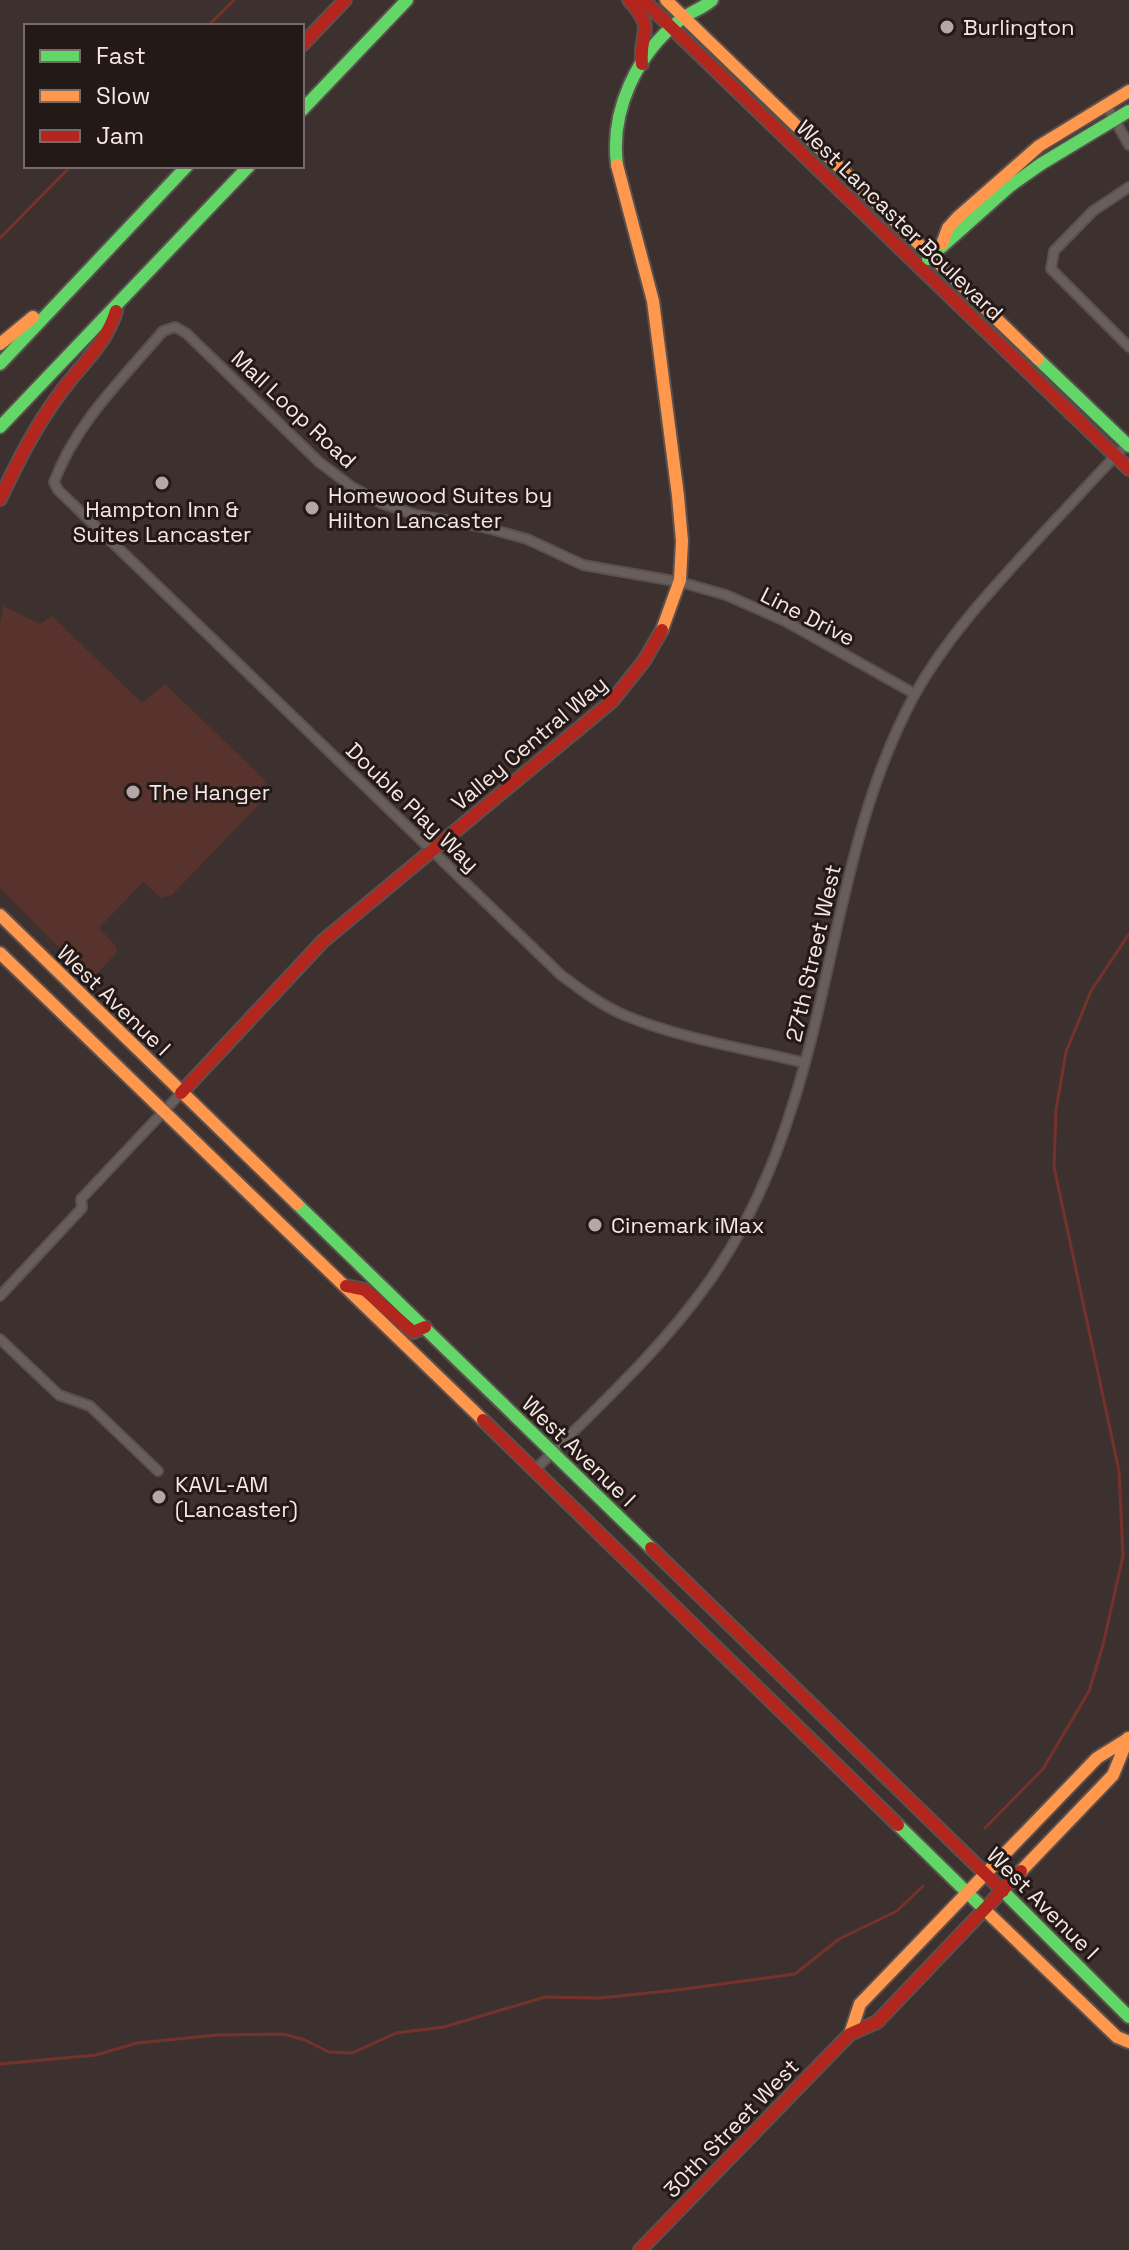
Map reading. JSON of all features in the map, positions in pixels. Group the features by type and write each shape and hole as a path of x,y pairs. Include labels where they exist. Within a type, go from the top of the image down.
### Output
{"main road":[{"path":"304,43 345,0"},
{"path":"304,108 407,0"},
{"path":"629,0 647,22 648,33 641,51 642,64"},
{"name":"West Lancaster Boulevard","path":"643,0 1129,469"},
{"name":"West Lancaster Boulevard","path":"666,0 1128,445"},
{"path":"685,16 692,0"},
{"name":"Valley Central Way","path":"181,1093 323,941 612,701 647,659 680,582 681,546 659,353 646,271 618,178 614,155 615,127 623,96 642,64 685,16 703,10 712,0"},
{"path":"942,244 948,228 1039,146 1129,91"},
{"path":"920,267 999,195 1129,111"},
{"path":"0,364 185,168"},
{"path":"0,427 247,168"},
{"path":"0,344 25,322 61,299"},
{"path":"0,499 31,435 61,391 109,333 117,305"},
{"name":"West Avenue I","path":"0,915 1129,2017"},
{"name":"West Avenue I","path":"0,953 985,1910 1117,2037 1129,2042"},
{"path":"346,1286 365,1290 413,1332 425,1327"},
{"name":"30th Street West","path":"850,2034 860,2004 1097,1758 1129,1738"},
{"name":"30th Street West","path":"640,2250 850,2034 877,2022 985,1910 1113,1775 1129,1738"}],"street":[{"path":"1106,105 1129,145"},
{"path":"1129,187 1093,211 1054,251 1051,269 1129,347"},
{"name":"Mall Loop Road","path":"54,482 63,458 96,409 163,331 175,327 186,333 319,462 352,487 381,503 416,515 483,527 527,539 583,565 680,582"},
{"name":"27th Street West","path":"535,1470 667,1335 709,1281 744,1223 792,1109 862,821 885,756 915,694 947,644 982,599 1128,445"},
{"name":"Double Play Way","path":"54,482 58,490 561,975 590,997 625,1015 682,1033 805,1063"},
{"name":"Line Drive","path":"680,582 726,595 785,621 915,694"},
{"path":"0,1296 82,1208 81,1199 181,1093"},
{"path":"0,1339 59,1395 90,1406 158,1471"}],"shaded area":[{"name":"The Hanger","path":"3,606 40,624 52,616 142,703 165,684 265,780 266,797 172,895 161,898 143,882 99,928 116,946 117,952 91,980 0,888 0,625"}],"waterway":[{"path":"210,24 234,0"},
{"path":"0,238 69,168"},
{"path":"985,1828 1043,1769 1089,1691 1123,1556 1119,1471 1054,1167 1056,1110 1066,1052 1091,991 1129,934"},
{"path":"0,2064 96,2055 137,2043 217,2035 283,2034 305,2040 329,2052 352,2053 396,2033 444,2027 545,1997 600,1998 795,1974 839,1939 897,1911 923,1886"}],"traffic: fast":[{"path":"304,108 407,0"},
{"path":"617,165 618,124 639,66 665,34 684,17 712,0"},
{"path":"928,259 1010,186 1129,111"},
{"path":"0,364 185,168"},
{"path":"0,427 247,168"},
{"path":"1038,359 1129,446"},
{"path":"297,1204 651,1548"},
{"path":"898,1825 985,1910"},
{"path":"1003,1891 1129,2017"}],"traffic: slow":[{"path":"666,0 1038,359"},
{"path":"942,244 948,228 958,217 1039,146 1129,91"},
{"path":"617,165 653,301 678,496 682,541 680,580 662,630"},
{"path":"0,344 33,317"},
{"path":"0,915 297,1204"},
{"path":"0,953 483,1420"},
{"path":"1021,1871 1113,1775 1128,1738"},
{"path":"850,2034 860,2004 1097,1758 1129,1738"},
{"path":"985,1910 1117,2037 1129,2042"}],"traffic: jam":[{"path":"304,43 345,0"},
{"path":"629,0 645,25 642,64"},
{"path":"643,0 1129,469"},
{"path":"0,499 43,417 99,344 116,311"},
{"path":"181,1093 323,941 612,701 644,661 662,630"},
{"path":"346,1286 365,1290 413,1332 425,1327"},
{"path":"483,1420 898,1825"},
{"path":"651,1548 1003,1891"},
{"path":"640,2250 850,2034 877,2022 1021,1871"}],"place":[{"name":"Burlington","path":"947,27"},
{"name":"Hampton Inn & Suites Lancaster","path":"162,483"},
{"name":"Homewood Suites by Hilton Lancaster","path":"312,508"},
{"name":"The Hanger","path":"133,792"},
{"name":"Cinemark iMax","path":"595,1225"},
{"name":"KAVL-AM (Lancaster)","path":"159,1497"}]}
